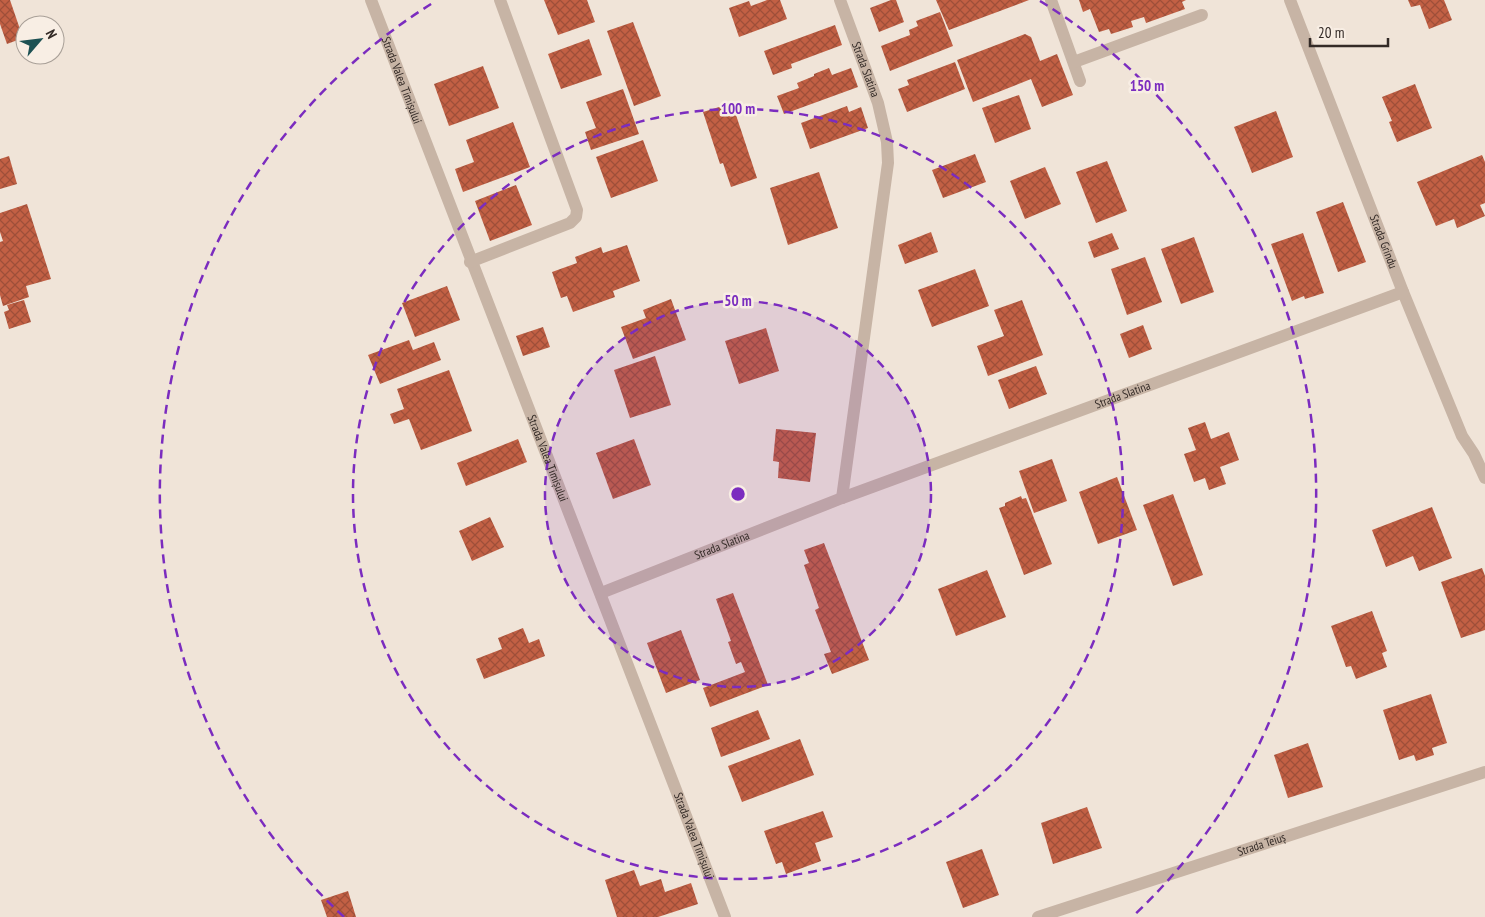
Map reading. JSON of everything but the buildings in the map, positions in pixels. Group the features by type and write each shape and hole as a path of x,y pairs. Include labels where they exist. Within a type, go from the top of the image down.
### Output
{"street":[{"name":"Strada Valea Timișului","path":"371,0 470,262 725,917"},
{"path":"470,262 570,223 576,217 577,210 500,0"},
{"name":"Strada Slatina","path":"840,0 880,110 888,142 888,163 842,498"},
{"path":"1051,0 1080,81"},
{"name":"Strada Grindu","path":"1290,0 1403,292 1462,436 1474,454 1485,478"},
{"path":"1074,62 1202,15"},
{"name":"Strada Slatina","path":"600,593 842,498 1403,292"},
{"name":"Strada Teiuș","path":"1038,917 1071,912 1485,772"}]}
